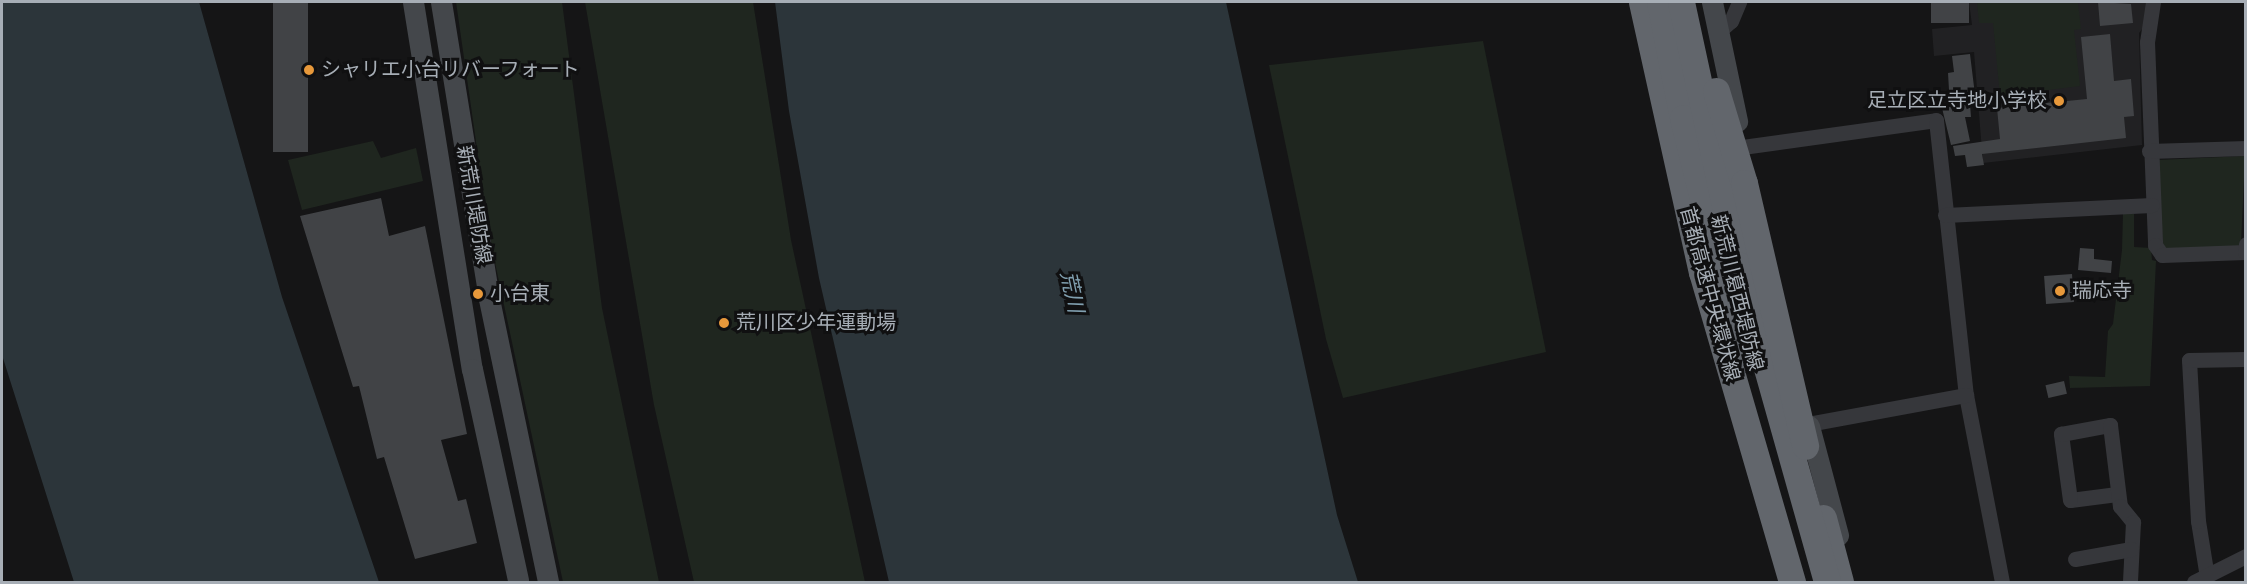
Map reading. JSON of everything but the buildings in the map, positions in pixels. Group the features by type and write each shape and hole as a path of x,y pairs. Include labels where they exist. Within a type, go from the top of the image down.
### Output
{"highway":[{"name":"首都高速中央環状線","path":"1642,2 1702,272 1792,582"},
{"path":"1660,2 1720,270 1801,582"},
{"name":"首都高速中央環状線","path":"1681,2 1738,265 1827,582"},
{"path":"1697,2 1720,110 1744,183 1800,430 1840,582"}],"main road":[{"name":"新荒川堤防線","path":"412,2 472,369 518,580"},
{"name":"新荒川堤防線","path":"441,2 489,299 548,582"},
{"path":"1653,2 1670,88 1681,120 1701,154"},
{"name":"新荒川葛西堤防線","path":"1669,2 1701,154 1814,582"},
{"name":"新荒川葛西堤防線","path":"1712,2 1717,33 1808,424 1851,582"}],"street":[{"path":"1717,33 1731,21 1739,2"},
{"path":"2153,2 2147,42 2149,151 2155,245 2162,255 2244,252 2246,244"},
{"path":"1701,154 1936,120 1966,395 2002,582"},
{"path":"2149,151 2246,148"},
{"path":"1946,215 2152,205"},
{"path":"2246,359 2189,360 2201,580 2246,556"},
{"path":"1808,424 1966,395"},
{"path":"2117,494 2070,500 2061,434 2110,425 2117,494 2120,506 2133,522 2130,582"},
{"path":"2075,559 2132,549"}],"shaded area":[{"path":"456,2 562,2 602,308 659,582 563,582 490,239"},
{"name":"荒川区少年運動場","path":"585,2 753,2 791,240 865,582 694,582 654,405"},
{"name":"足立区立寺地小学校","path":"1969,2 2148,2 2147,23 2139,33 2142,145 1983,163 1974,52 1934,56 1932,29 1972,25"},
{"path":"1977,2 2086,2 2078,3 2081,29 2074,30 2080,86 2000,96 1993,23 1979,23"},
{"path":"1483,41 1546,352 1343,398 1326,339 1269,65"},
{"path":"373,141 381,158 416,148 423,181 302,210 288,160"},
{"path":"2245,156 2241,244 2233,249 2171,251 2163,247 2157,160"},
{"path":"2123,213 2134,214 2134,247 2151,248 2152,260 2156,261 2150,386 2070,388 2069,376 2105,377 2108,331 2113,324 2122,250"}],"water":[{"path":"2,2 199,2 282,297 379,582 74,582 2,355"},
{"name":"荒川","path":"775,2 1226,2 1337,515 1358,582 889,582 819,278 789,111"}],"place":[{"name":"シャリエ小台リバーフォート","path":"309,70"},
{"name":"足立区立寺地小学校","path":"2059,101"},
{"name":"瑞応寺","path":"2060,291"},
{"name":"小台東","path":"478,294"},
{"name":"荒川区少年運動場","path":"724,323"}]}
